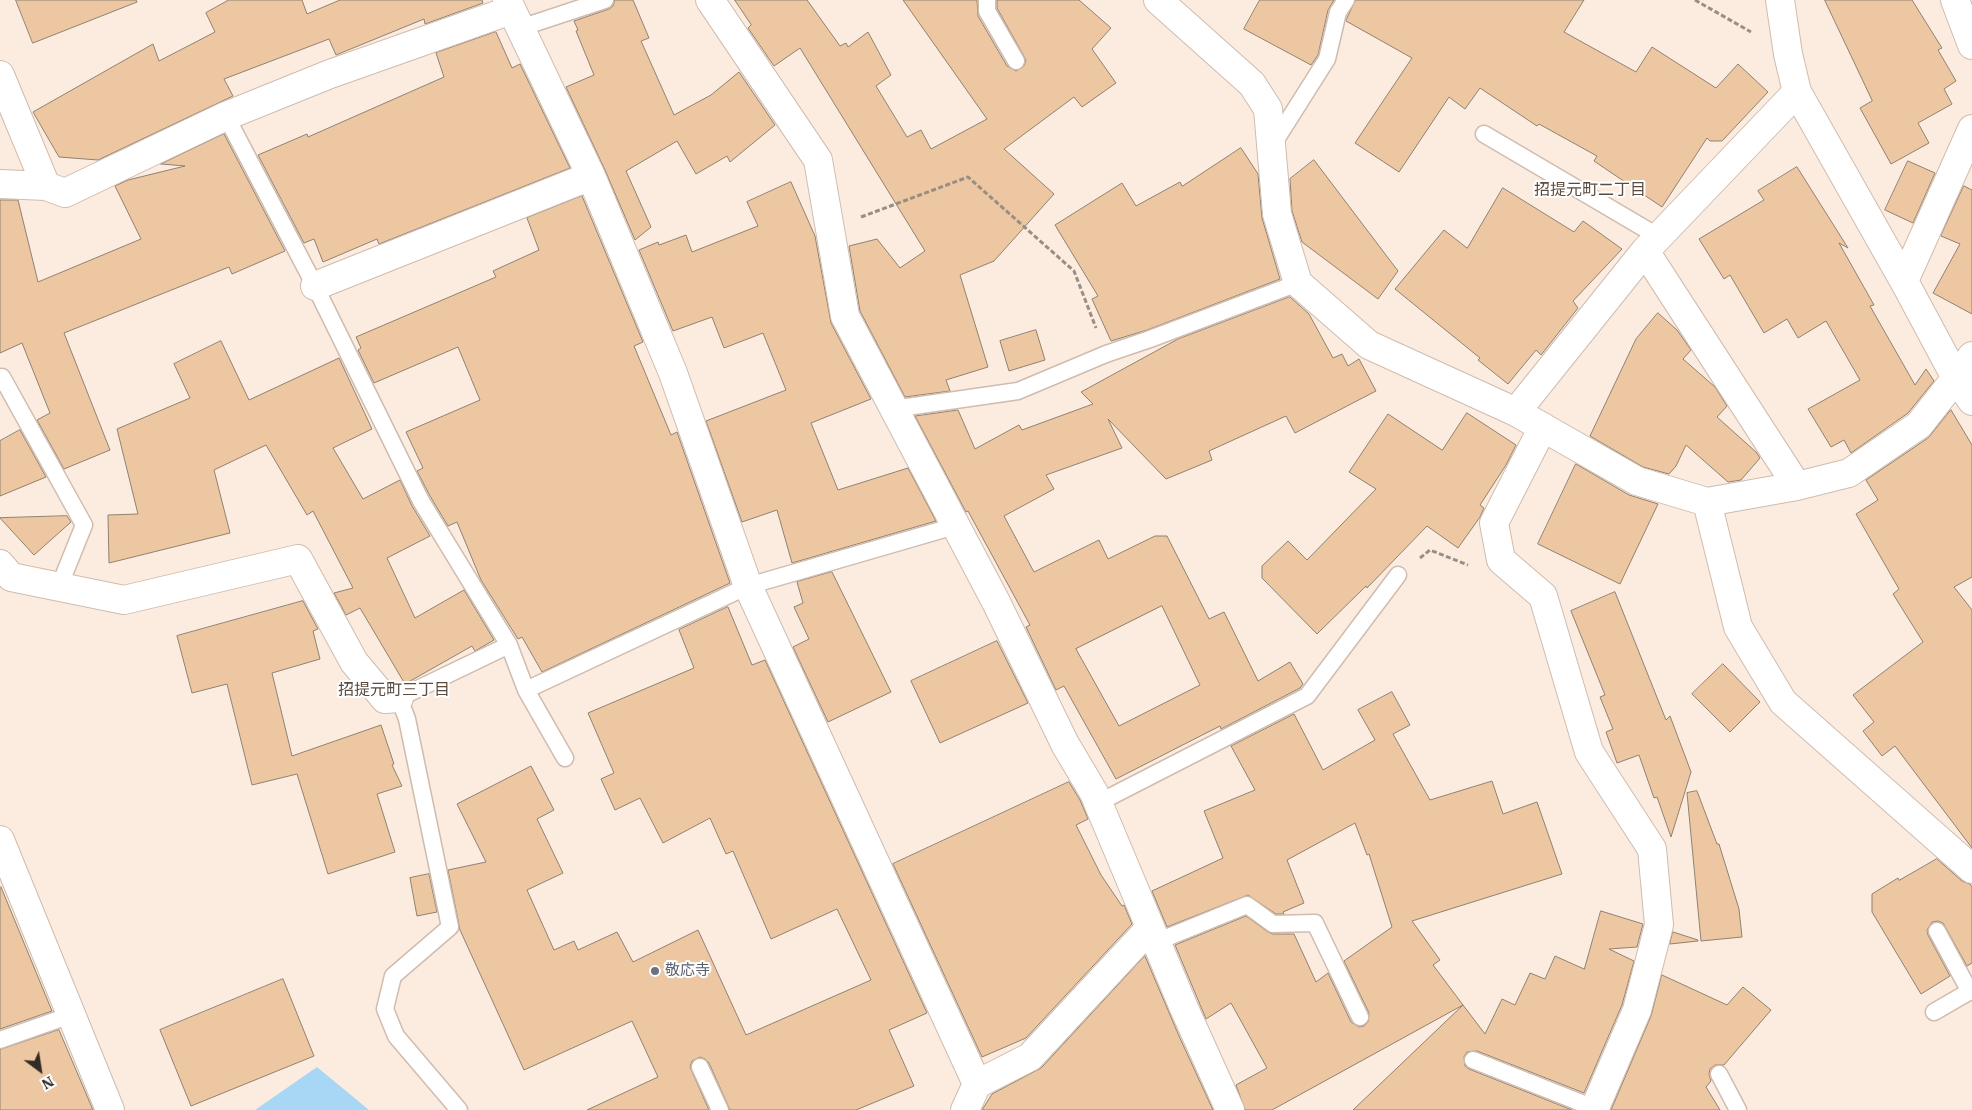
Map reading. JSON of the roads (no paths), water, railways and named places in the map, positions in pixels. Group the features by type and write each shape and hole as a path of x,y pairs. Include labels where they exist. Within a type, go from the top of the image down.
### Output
{"street":[{"path":"710,0 818,160 845,316 996,602 1065,744 1098,803 1153,935 1230,1110"},
{"path":"1158,0 1252,84 1268,109 1276,214 1298,283 1370,345 1516,412 1637,481 1708,502 1797,486 1849,473 1918,425 1964,367"},
{"path":"1780,0 1788,54 1797,92 1904,281 1964,367 1972,401"},
{"path":"1958,1 1972,44"},
{"path":"0,184 46,186 64,193 226,116 330,74 512,13 591,176 673,373 748,586 977,1084"},
{"path":"0,75 46,186"},
{"path":"1516,412 1652,244 1797,92"},
{"path":"1904,281 1972,128"},
{"path":"315,286 591,176"},
{"path":"1652,244 1797,486"},
{"path":"1543,427 1494,523 1501,560 1543,596 1589,752 1652,849 1659,925 1637,1010 1594,1109"},
{"path":"1708,502 1738,627 1783,702 1972,869"},
{"path":"0,564 11,577 124,600 298,559 354,662 385,699 399,698"},
{"path":"0,840 110,1110"},
{"path":"965,1110 977,1084 1030,1057 1153,935"}],"lane":[{"path":"512,13 605,0"},
{"path":"987,0 987,12 1016,61"},
{"path":"1271,148 1327,59 1338,12 1346,0"},
{"path":"226,116 315,286 421,502 509,644 526,690 565,758"},
{"path":"1484,134 1652,244"},
{"path":"893,409 1018,391 1106,354 1298,283"},
{"path":"2,377 84,525 59,587"},
{"path":"526,690 748,586 955,526"},
{"path":"1098,803 1307,696 1398,576"},
{"path":"459,1110 396,1036 385,1009 393,976 450,927 407,719 399,698 509,644"},
{"path":"1153,935 1247,905 1273,924 1315,924 1360,1017"},
{"path":"1934,1012 1971,991 1937,931"},
{"path":"0,1040 71,1015"},
{"path":"1473,1060 1594,1109"},
{"path":"700,1067 720,1110"},
{"path":"1719,1074 1738,1110"}],"water":[{"path":"317,1067 369,1110 255,1110"}],"place":[{"name":"敬応寺","path":"655,971"}],"district":[{"name":"招提元町二丁目","path":"1590,190"},
{"name":"招提元町三丁目","path":"394,690"}]}
